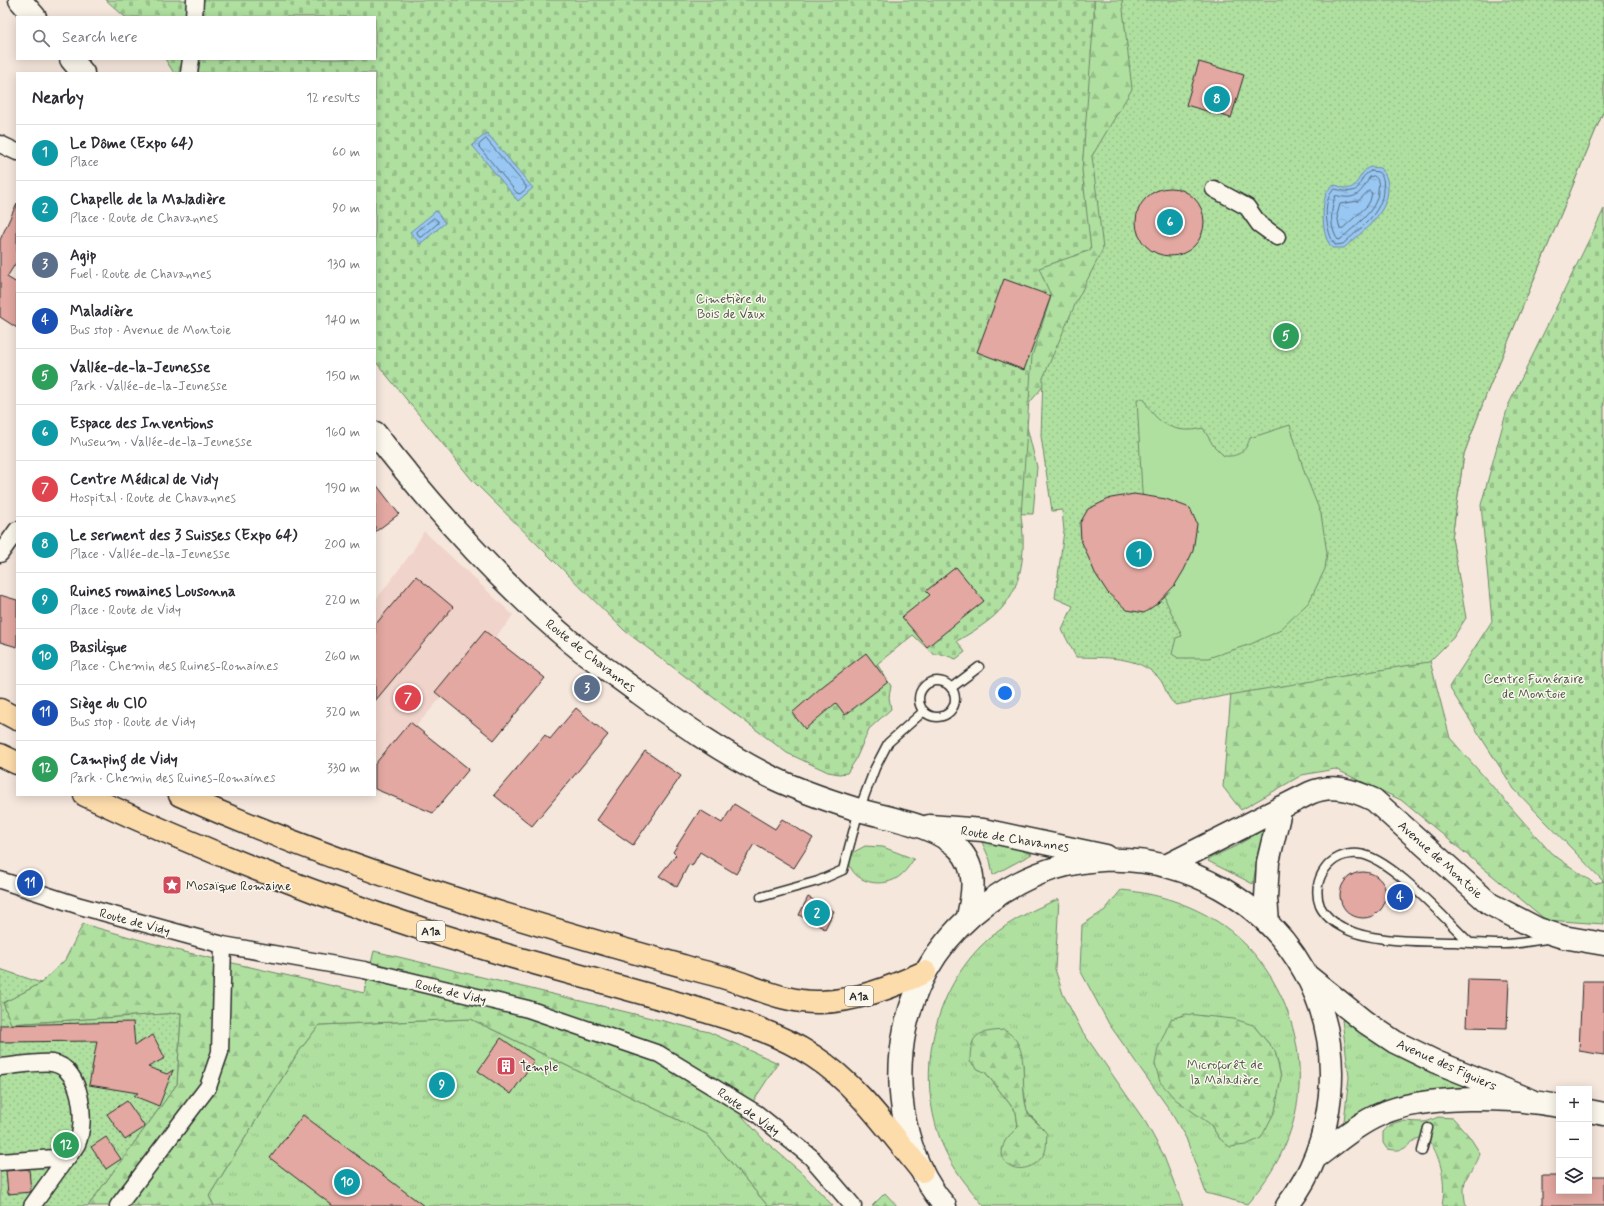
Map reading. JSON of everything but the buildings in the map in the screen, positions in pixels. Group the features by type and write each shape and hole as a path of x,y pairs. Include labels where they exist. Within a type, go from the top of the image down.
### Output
{"highway":[{"path":"0,710 16,718"},
{"path":"0,755 16,763"},
{"name":"A1a","path":"87,796 238,861 379,914 504,954 691,1007 774,1035 814,1056 849,1084 922,1172"},
{"name":"A1a","path":"183,796 336,857 451,898 611,946 726,978 773,995 803,1001 819,1002 852,998 900,984 925,972"}],"main road":[{"path":"72,60 82,72"},
{"name":"Route de Chavannes","path":"376,435 423,494 493,572 572,643 712,744 765,774 816,796 859,810 915,825 948,840 959,849 967,860 974,884 968,918"},
{"name":"Avenue de Montoie","path":"1168,865 1318,789 1342,788 1359,792 1374,800 1387,810 1490,904 1538,929 1563,937 1604,944"},
{"path":"1268,923 1266,898 1268,862 1281,808"},
{"name":"Route de Chavannes","path":"915,825 983,830 1092,852 1114,858"},
{"path":"944,1206 922,1172 907,1133 900,1092 901,1051 909,1010 925,972 952,934 968,918 1001,892 1031,877 1060,867 1114,858 1168,865 1193,874 1229,892 1268,923 1289,947 1307,976 1322,1014 1330,1051 1331,1077 1328,1112 1315,1158 1286,1206"},
{"name":"Avenue des Figuiers","path":"1307,976 1365,1022 1394,1042 1436,1062 1534,1101 1556,1105"},
{"name":"Avenue des Figuiers","path":"1315,1158 1374,1118 1401,1106 1423,1102 1456,1100 1534,1101"},
{"path":"1592,1112 1604,1114"}],"street":[{"path":"194,16 195,0"},
{"path":"190,60 190,72"},
{"path":"0,144 16,152"},
{"path":"1214,189 1247,207 1259,224 1277,237"},
{"path":"0,554 16,531"},
{"name":"Route de Vidy","path":"0,880 80,906 223,945 364,970 528,1009 659,1054 756,1113 810,1157 853,1206"},
{"path":"118,1206 208,1088 220,1052 223,945"},
{"path":"0,1066 52,1063 64,1067 73,1076 78,1089 81,1108 81,1127 77,1144 32,1206"},
{"path":"0,1162 68,1157"}],"lane":[{"path":"951,688 979,667"},
{"path":"936,681 947,684 951,688 955,699 951,710 938,717 924,711 919,701 921,690 925,686 936,681"},
{"path":"761,897 818,881 843,870 859,810 875,768 888,743 924,711"},
{"path":"1468,942 1392,869 1375,859 1360,854 1345,855 1326,866 1319,878 1318,891 1320,907 1329,918 1342,928 1358,934 1405,941 1505,944 1563,937"},
{"path":"1422,1151 1428,1128"}],"shaded area":[{"path":"424,531 513,615 506,625 376,771 376,600 412,552"}],"green space":[{"name":"Cimetière du Bois de Vaux","path":"106,0 1094,0 1082,170 1091,250 1039,268 1051,296 1032,356 1021,516 1023,531 1022,560 1020,574 1008,600 988,621 957,641 965,652 956,659 945,655 933,654 913,635 877,664 891,686 889,697 891,709 869,729 855,761 847,773 839,774 828,772 787,753 625,631 473,481 376,362 376,72 173,72 166,60 376,60 376,16 124,16"},
{"path":"1094,0 1184,0 1195,64 1058,368 1023,411 1037,467 1033,514 988,513 854,303 1094,17"},
{"path":"1122,0 1604,0 1604,110 1486,395 1464,454 1452,538 1466,618 1453,638 1429,662 1176,705 1168,696 1161,680 1150,670 1130,661 1120,659 1076,657 1062,630 1073,606 1055,598 1064,531 1062,510 1052,511 1041,436 1043,378 1077,300 1103,249 1092,156 1132,89"},
{"path":"1604,0 1604,110 1486,395 1464,454 1452,538 1458,574 1453,638 1430,661 1450,738 1551,853 1595,884 1604,881 1604,924 1546,920 1401,800 1335,769 1302,775 1241,810 1223,787 1233,670"},
{"name":"Centre Funéraire de Montoie","path":"1604,209 1604,882 1514,789 1449,687 1492,621 1481,505 1508,406"},
{"path":"1137,399 1144,399 1154,415 1168,426 1184,430 1203,428 1213,445 1224,456 1233,456 1241,453 1246,447 1250,438 1290,425 1305,474 1321,514 1327,553 1325,569 1309,602 1279,631 1251,644 1208,658 1178,658 1172,654 1176,638 1182,636 1166,601 1142,492"},
{"path":"1263,830 1264,832 1259,849 1253,884 1208,861 1210,858 1236,846"},
{"path":"981,840 1008,846 1032,854 993,875 990,860"},
{"path":"865,846 883,847 914,859 905,872 891,881 883,883 868,882 856,875 849,862 854,852"},
{"path":"1121,890 1159,896 1195,909 1218,922 1241,940 1260,962 1276,986 1288,1014 1296,1042 1299,1071 1298,1101 1291,1129 1283,1150 1261,1187 1247,1204 1206,1193 1186,1138 1169,1109 1109,1024 1080,970 1082,925 1105,910","holes":["1253,1025 1275,1051 1281,1077 1220,1139 1210,1124"]},
{"path":"1059,899 1055,969 1063,994 1082,1031 1146,1123 1163,1154 1183,1206 984,1206 956,1170 943,1146 935,1120 930,1094 930,1067 933,1040 940,1014 950,989 964,966 990,938 1018,918","holes":["970,1062 1023,1063 1023,1085 1027,1112 1040,1125 1002,1150 1006,1140 1018,1127 1016,1112 986,1073 978,1069"]},
{"path":"83,924 180,951 364,993 374,951 709,1032 778,1063 743,1117 765,1141 802,1173 833,1206 768,1206 707,1134 471,1019 319,1025 297,1054 209,1196 214,1206 88,1206 177,1084 181,1013 10,1024 3,1003 41,983 65,960"},
{"path":"0,969 41,983 3,1003 11,1024 181,1013 177,1084 88,1206 0,1206"},
{"name":"Microforêt de la Maladière","path":"1186,1014 1234,1019 1253,1025 1275,1051 1281,1077 1275,1111 1261,1138 1246,1145 1230,1147 1220,1139 1210,1124 1175,1099 1160,1082 1155,1064 1158,1048 1171,1019"},
{"path":"471,1019 707,1134 768,1206 214,1206 209,1196 297,1054 319,1025"},
{"path":"1342,1020 1412,1064 1445,1078 1479,1089 1344,1121 1349,1077"},
{"path":"1004,1030 1013,1037 1019,1045 1022,1055 1025,1099 1028,1113 1047,1134 1045,1152 1039,1161 1031,1166 1023,1168 1015,1168 1008,1165 1004,1159 1002,1151 1005,1141 1009,1135 1018,1127 1016,1112 986,1073 978,1069 970,1062 970,1052 977,1036 982,1033"},
{"path":"1438,1117 1453,1118 1469,1136 1480,1153 1478,1160 1465,1182 1464,1194 1466,1206 1442,1206 1442,1172 1437,1156 1429,1141 1419,1138 1405,1148 1399,1150 1387,1149 1383,1143 1383,1132 1392,1124 1401,1121 1425,1122"},
{"path":"885,1193 897,1206 872,1206"}],"water":[{"path":"487,133 533,188 518,201 472,145"},
{"path":"1370,167 1380,168 1388,182 1387,197 1384,206 1373,221 1344,248 1332,248 1326,238 1323,216 1323,208 1327,193 1330,188 1335,185 1344,188 1353,187 1366,169"},
{"path":"436,211 445,223 420,244 410,232"}],"place":[{"name":"Le serment des 3 Suisses (Expo 64)","path":"1217,99"},
{"name":"Espace des Inventions","path":"1170,222"},
{"name":"Vallée-de-la-Jeunesse","path":"1286,336"},
{"name":"Le Dôme (Expo 64)","path":"1139,554"},
{"name":"Agip","path":"587,688"},
{"name":"Centre Médical de Vidy","path":"408,698"},
{"name":"Siège du CIO","path":"30,883"},
{"name":"Mosaïque Romaine","path":"172,885"},
{"name":"Maladière","path":"1400,897"},
{"name":"Chapelle de la Maladière","path":"817,913"},
{"name":"Temple","path":"506,1066"},
{"name":"Ruines romaines Lousonna","path":"442,1085"},
{"name":"Camping de Vidy","path":"66,1145"},
{"name":"Basilique","path":"347,1182"}]}
